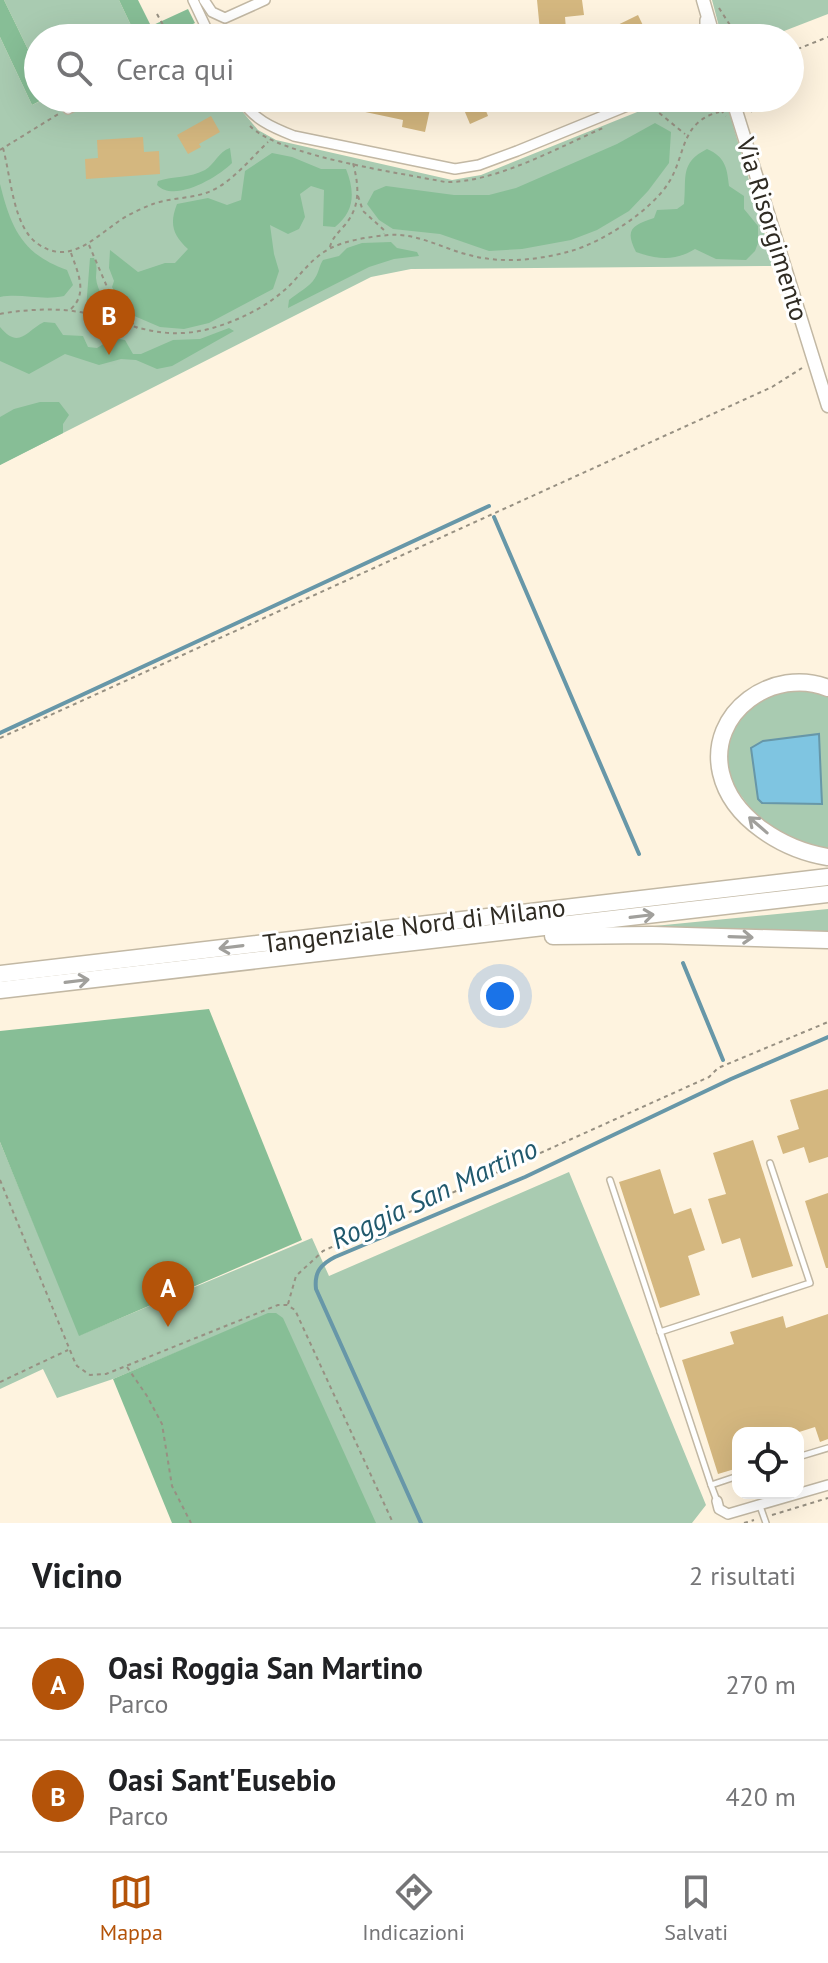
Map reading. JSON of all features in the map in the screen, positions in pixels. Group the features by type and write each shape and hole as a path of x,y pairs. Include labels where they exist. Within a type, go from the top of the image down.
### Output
{"highway":[{"path":"828,688 810,682 789,682 757,693 740,707 729,723 722,742 720,762 726,786 742,810 757,825 788,845 828,857"},
{"name":"Tangenziale Nord di Milano","path":"0,974 828,877"},
{"name":"Tangenziale Nord di Milano","path":"0,990 828,894"},
{"path":"272,959 358,958 566,935 828,940"}],"street":[{"path":"193,0 202,24"},
{"path":"204,0 212,12 225,18 265,0"},
{"path":"706,24 707,2"},
{"path":"707,2 711,24"},
{"path":"252,112 269,126 294,136 455,169 479,165 613,112"},
{"name":"Via Risorgimento","path":"735,112 828,406"},
{"path":"717,1501 719,1509 728,1518 828,1485"}],"lane":[{"path":"660,1332 810,1283 770,1163"},
{"path":"610,1180 717,1501"},
{"path":"804,1455 828,1448"},
{"path":"711,1485 732,1478"},
{"path":"760,1506 765,1520"}],"path":[{"path":"707,2 726,24"},
{"path":"157,14 162,24"},
{"path":"804,46 828,37"},
{"path":"63,112 2,149 18,218 26,232 54,252 89,245 116,222 152,204 214,190 230,179 269,141 445,182 473,181 602,129"},
{"path":"658,112 686,135"},
{"path":"0,314 70,310 138,329 184,332 209,329 267,305 311,262 330,249 356,240 384,236 415,237 487,259 521,260 576,250 605,237 649,205 669,182 686,135 719,112"},
{"path":"353,163 363,211 384,230 384,236"},
{"path":"330,249 331,240 355,211 358,191"},
{"path":"89,245 114,303 138,329"},
{"path":"70,251 81,288 78,302 70,310"},
{"path":"0,738 772,387 814,362"},
{"path":"287,1305 296,1276 323,1251 709,1077 718,1068 828,1022"},
{"path":"0,1180 69,1349 77,1366 90,1375 106,1374 267,1308 287,1305"},
{"path":"287,1305 300,1318 393,1523"},
{"path":"0,1382 69,1349"},
{"path":"127,1366 162,1424 172,1486 191,1523"},
{"path":"744,1523 765,1520 828,1498"}],"green space":[{"path":"0,0 4,0 24,41 24,88 0,37"},
{"path":"4,0 119,0 130,24 24,24 24,41"},
{"path":"119,0 138,0 150,24 130,24"},
{"path":"712,0 828,0 828,14 802,24 718,24"},
{"path":"188,9 193,24 155,24"},
{"path":"0,37 24,88 24,112 243,112 258,130 276,140 452,180 481,175 637,112 729,112 774,266 411,269 371,277 0,465"},
{"path":"655,123 671,132 669,163 629,211 597,230 571,240 522,249 489,251 440,234 393,229 379,220 367,204 374,191 386,186 454,195 489,195 516,188 617,144"},
{"path":"230,148 232,163 206,181 174,191 157,185 158,181 205,170"},
{"path":"707,149 724,163 729,186 744,196 744,209 758,226 755,251 746,260 716,259 695,249 667,258 636,252 631,238 633,229 654,218 657,210 677,209 684,204 688,166"},
{"path":"272,153 292,157 321,169 346,169 352,193 350,208 342,221 335,227 323,226 324,190 311,186 300,194 305,217 299,229 288,234 270,225 279,271 273,289 209,323 184,329 160,327 125,312 112,287 110,250 138,272 175,263 188,249 174,229 177,204 208,198 227,205 241,200 245,171"},
{"path":"0,184 9,214 21,238 39,256 67,270 73,285 64,296 0,297"},
{"path":"391,242 397,248 417,252 419,256 394,259 369,267 288,308 289,300 313,281 323,260 339,256 347,248 362,243"},
{"path":"90,258 94,258 96,264 98,288 116,314 102,315 86,309"},
{"path":"44,322 55,323 63,335 83,336 88,347 97,348 113,338 125,340 133,354 141,354 173,340 200,339 229,328 234,331 172,366 157,369 136,360 121,359 99,365 65,354 29,374 0,361 0,327 18,338"},
{"path":"40,402 59,402 69,415 63,424 63,433 0,465 0,417 14,409"},
{"path":"798,687 828,693 828,850 778,834 756,816 728,778 724,752 739,715 764,694"},
{"path":"828,909 828,932 644,927"},
{"path":"209,1009 302,1240 79,1336 0,1142 0,1031"},
{"path":"0,1142 80,1335 312,1238 329,1276 569,1172 706,1505 692,1523 375,1523 268,1314 113,1379 57,1398 43,1369 0,1389"},
{"path":"268,1313 276,1313 283,1318 376,1523 172,1523 113,1379"}],"water":[{"path":"819,734 822,804 762,803 758,799 751,748 763,741"}],"building":[{"path":"537,0 582,0 584,15 565,17 566,24 539,24"},
{"path":"638,15 642,24 620,24"},
{"path":"365,112 429,112 425,132 402,127 403,120"},
{"path":"465,112 486,112 488,116 470,124"},
{"path":"211,116 220,132 188,154 177,135"},
{"path":"143,137 144,152 159,151 160,174 86,179 85,159 98,158 97,140"},
{"path":"828,1089 828,1157 809,1163 804,1147 783,1154 777,1136 799,1129 790,1100"},
{"path":"753,1140 793,1266 752,1278 740,1238 722,1244 708,1199 726,1194 713,1153"},
{"path":"660,1169 674,1214 691,1208 705,1250 688,1256 700,1295 660,1308 619,1182"},
{"path":"828,1193 828,1268 826,1268 805,1201"},
{"path":"828,1314 828,1439 820,1442 815,1427 804,1430 804,1427 732,1427 732,1470 718,1474 682,1360 734,1344 730,1332 783,1316 786,1328"}],"waterway":[{"path":"0,733 489,506"},
{"path":"494,517 639,854"},
{"path":"683,963 723,1060"},
{"name":"Roggia San Martino","path":"421,1523 316,1289 317,1273 322,1266 335,1257 525,1177 731,1079 828,1037"}],"place":[{"name":"Oasi Sant'Eusebio","path":"109,355"},
{"name":"Oasi Roggia San Martino","path":"168,1327"}]}
